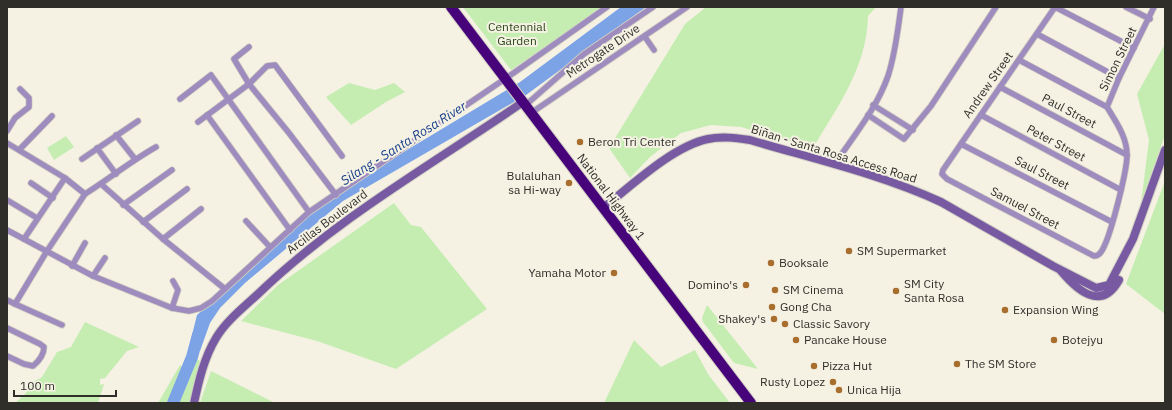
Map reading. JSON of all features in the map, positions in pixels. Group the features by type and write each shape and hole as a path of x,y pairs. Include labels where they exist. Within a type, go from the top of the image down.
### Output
{"highway":[{"name":"National Highway 1","path":"451,7 751,403"}],"main road":[{"name":"Arcillas Boulevard","path":"194,403 206,356 217,336 272,281 321,239 355,214 527,106"},
{"name":"Biñan - Santa Rosa Access Road","path":"603,208 684,147 708,138 724,137 750,140 903,186 941,202 1061,270 1083,293 1092,296 1104,294 1114,289 1141,230 1163,165 1165,150"}],"street":[{"path":"7,230 93,276 172,308 189,311 201,308 225,289 309,212 506,79 606,7"},
{"path":"527,106 584,54 652,7"},
{"name":"Metrogate Drive","path":"527,106 645,37 687,7"},
{"path":"834,165 868,116 888,76 901,7"},
{"path":"868,116 904,140 931,106 996,7"},
{"path":"1055,7 1134,48"},
{"name":"Andrew Street","path":"943,176 943,170 1055,7"},
{"path":"1126,7 1150,19"},
{"name":"Simon Street","path":"1097,256 1102,251 1112,222 1121,190 1127,155 1122,133 1107,107 1119,78 1150,19 1154,7"},
{"path":"1036,34 1119,78"},
{"path":"645,37 654,50"},
{"path":"249,47 234,59 249,84 336,194"},
{"path":"1018,60 1107,107"},
{"path":"198,122 249,84 267,66 276,65 342,156"},
{"path":"180,99 211,76 309,212"},
{"name":"Paul Street","path":"1000,87 1127,155"},
{"path":"7,131 15,118 29,107 29,98 20,89"},
{"path":"873,105 913,130"},
{"path":"207,115 290,230"},
{"name":"Peter Street","path":"981,115 1121,190"},
{"path":"20,149 52,116"},
{"path":"82,159 138,121"},
{"path":"116,135 134,159"},
{"path":"7,143 20,149 65,178 85,194"},
{"name":"Saul Street","path":"961,144 1112,222"},
{"path":"15,304 47,251 85,194 116,174 134,159 156,147"},
{"path":"97,148 116,174"},
{"path":"123,205 172,170"},
{"name":"Samuel Street","path":"943,176 1090,256 1097,256"},
{"path":"24,240 37,218 53,198 65,178"},
{"path":"32,183 53,198"},
{"path":"101,184 163,239 225,289"},
{"path":"143,222 187,189"},
{"path":"7,200 37,218"},
{"path":"163,239 201,210"},
{"path":"246,221 270,247"},
{"path":"72,266 85,243"},
{"path":"93,276 105,258"},
{"path":"172,308 178,290 173,281"},
{"path":"7,300 62,325"},
{"path":"7,328 40,344 44,347 44,352 39,361 33,366 24,364 7,356"}],"green space":[{"name":"Centennial Garden","path":"463,7 605,7 511,70"},
{"path":"706,7 876,7 868,16 862,52 850,85 813,148 741,127 711,125 681,133 650,157 630,178 609,148 685,24"},
{"path":"1165,44 1165,135 1141,203 1149,140 1137,94"},
{"path":"349,83 375,90 394,83 405,92 386,102 351,125 326,97"},
{"path":"66,136 74,147 54,160 47,148"},
{"path":"1165,181 1165,314 1126,284"},
{"path":"394,203 411,225 421,227 487,309 396,369 317,341 241,321 278,285"},
{"path":"707,305 758,369 734,363 703,322 702,318"},
{"path":"85,322 139,347 127,351 105,378 100,379 100,385 104,384 98,403 15,403 25,394 33,382 42,377 57,352 71,347"},
{"path":"634,340 661,367 695,350 708,374 730,403 604,403"},
{"path":"192,357 200,361 189,403 158,403 180,365 186,370"},
{"path":"211,371 275,403 200,403"}],"water":[{"path":"621,7 646,7 526,95 343,201 245,283 220,308 210,323 200,351 189,347 197,315 306,218 367,174 520,82"}],"waterway":[{"name":"Silang - Santa Rosa River","path":"173,403 192,357 198,335"}],"place":[{"name":"Beron Tri Center","path":"580,142"},
{"name":"Bulaluhan sa Hi-way","path":"569,183"},
{"name":"SM Supermarket","path":"849,251"},
{"name":"Booksale","path":"771,263"},
{"name":"Yamaha Motor","path":"614,273"},
{"name":"Domino's","path":"746,285"},
{"name":"SM Cinema","path":"775,290"},
{"name":"SM City Santa Rosa","path":"896,291"},
{"name":"Gong Cha","path":"772,307"},
{"name":"Expansion Wing","path":"1005,310"},
{"name":"Shakey's","path":"774,319"},
{"name":"Classic Savory","path":"785,324"},
{"name":"Pancake House","path":"796,340"},
{"name":"Botejyu","path":"1054,340"},
{"name":"The SM Store","path":"957,364"},
{"name":"Pizza Hut","path":"814,366"},
{"name":"Rusty Lopez","path":"833,382"},
{"name":"Unica Hija","path":"839,390"}]}
